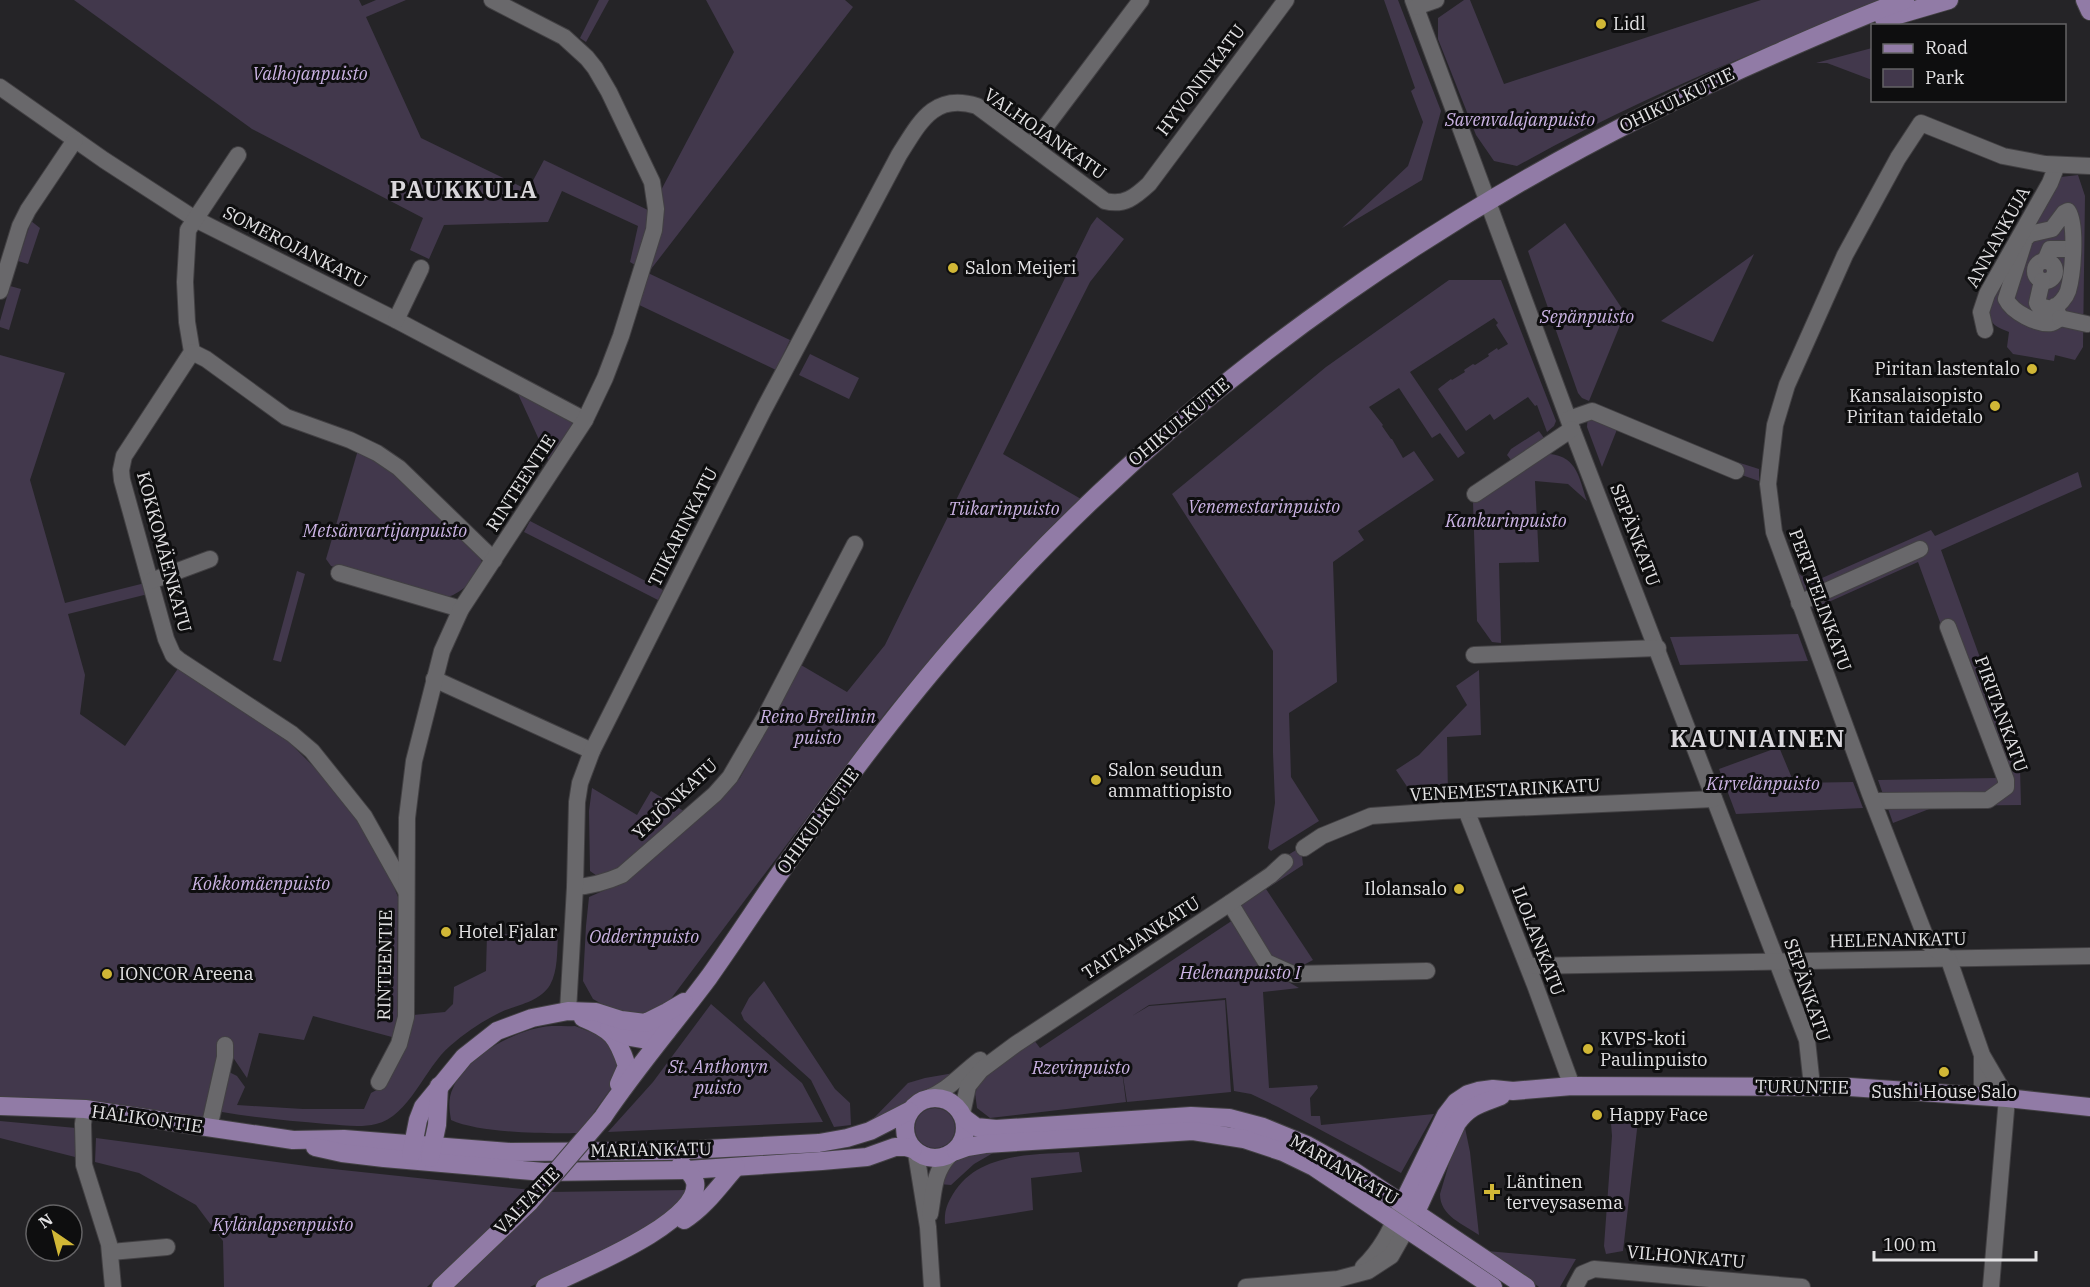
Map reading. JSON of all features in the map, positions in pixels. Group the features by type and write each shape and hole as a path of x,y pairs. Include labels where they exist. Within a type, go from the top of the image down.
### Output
{"main road":[{"name":"OHIKULKUTIE","path":"695,995 854,770 969,628 1014,577 1123,470 1259,355 1371,276 1548,165 1727,75 1905,0"},
{"name":"OHIKULKUTIE","path":"1821,34 1875,22 1948,0"},
{"path":"2085,0 2090,11"},
{"path":"412,1152 423,1107 464,1057 497,1031 532,1018 568,1011 596,1012 621,1020 645,1023 695,995"},
{"name":"VALTATIE","path":"441,1287 530,1202 606,1113 695,995"},
{"path":"568,1011 630,1037 647,1040 667,1031"},
{"path":"602,1025 619,1043 627,1066 606,1113"},
{"path":"431,1154 439,1086"},
{"name":"TURUNTIE","path":"1409,1208 1446,1115 1456,1102 1478,1091 1493,1089 1513,1091 1572,1086 1812,1086 2007,1098 2090,1107"},
{"path":"926,1099 947,1100 958,1108 963,1116 965,1128 964,1136 952,1153 932,1159 915,1151 906,1140 904,1132 909,1112 926,1099"},
{"name":"HALIKONTIE","path":"0,1106 85,1109 293,1140 388,1142"},
{"name":"MARIANKATU","path":"431,1154 458,1148 510,1152 667,1151 829,1142 870,1131 909,1112"},
{"name":"MARIANKATU","path":"963,1116 976,1127 996,1129 1191,1116 1228,1118 1263,1127 1307,1145 1352,1170 1526,1287"},
{"path":"436,1125 458,1148"},
{"path":"388,1142 417,1126"},
{"name":"MARIANKATU","path":"952,1153 985,1144 1193,1131 1244,1139 1300,1160 1344,1185 1493,1287"},
{"name":"HALIKONTIE","path":"293,1140 342,1153 412,1152"},
{"name":"MARIANKATU","path":"388,1142 412,1152 544,1172 687,1170 855,1159 895,1147 906,1147 915,1151"},
{"path":"650,1236 687,1207 696,1185 693,1176 667,1151"},
{"path":"544,1287 650,1236 666,1231 694,1214 736,1167"}],"street":[{"name":"RINTEENTIE","path":"379,1082 399,1044 406,1017 407,818 414,761 442,651 461,609 585,420 609,368 654,230 656,208 652,182 609,92 587,58 564,37 492,0"},
{"path":"1031,146 1141,0"},
{"name":"HYVONINKATU","path":"1149,184 1286,0"},
{"path":"1415,4 1436,0"},
{"name":"SEPÄNKATU","path":"1415,4 1571,424 1807,1040 1812,1086"},
{"name":"SOMEROJANKATU","path":"0,87 75,140 195,219 396,320 585,420"},
{"name":"VALHOJANKATU","path":"948,104 964,102 977,106 1105,201 1123,203 1137,195 1149,184"},
{"name":"TIIKARINKATU","path":"568,1011 577,802 580,783 592,751 764,409 899,155 920,121 932,110 948,104"},
{"name":"PERTTELINKATU","path":"2007,1098 1982,1055 1949,960 1928,943 1774,532 1768,484 1775,425 1787,385 1845,255 1898,158 1921,123 2003,156 2057,165"},
{"path":"0,291 20,226 28,210 75,140"},
{"path":"238,155 188,230 185,282 187,322 192,352 206,359 286,417 350,440 377,453 399,468 494,560"},
{"path":"2057,165 2090,166"},
{"name":"ANNANKUJA","path":"1985,330 1981,312 1987,294 2050,183 2057,165"},
{"path":"2038,305 2053,271 2073,249 2073,218 2068,211 2052,230 2030,234 2025,239 2006,299 2009,307 2015,312 2052,323 2068,293 2053,271 2048,250 2073,249"},
{"path":"396,320 421,268"},
{"path":"2006,299 2013,298 2052,308 2087,324"},
{"name":"KOKKOMÄENKATU","path":"192,352 128,450 121,470 166,639 173,655 292,734 312,751 364,816 406,891"},
{"path":"1475,494 1592,411 1736,471"},
{"name":"YRJÖNKATU","path":"575,887 597,884 622,875 699,808 730,777 766,715 855,544"},
{"path":"1799,603 1920,549"},
{"path":"152,581 210,560"},
{"path":"339,573 461,609"},
{"name":"PIRITANKATU","path":"1873,801 1988,800 2006,787 2006,780 1948,627"},
{"path":"1474,655 1658,648"},
{"path":"434,680 592,751"},
{"name":"VENEMESTARINKATU","path":"1304,848 1332,831 1371,816 1714,799"},
{"name":"ILOLANKATU","path":"1466,810 1528,966 1572,1086"},
{"name":"TAITAJANKATU","path":"963,1116 966,1089 981,1070 1016,1044 1271,875 1285,862"},
{"path":"1230,903 1266,962 1293,974 1427,971"},
{"name":"HELENANKATU","path":"1528,966 2090,956"},
{"name":"TAITAJANKATU","path":"926,1099 947,1089 961,1074 981,1059 1016,1044"},
{"path":"209,1128 225,1057 225,1045"},
{"name":"PERTTELINKATU","path":"1982,1055 1982,1097"},
{"path":"1991,1287 2007,1098"},
{"path":"85,1109 83,1150 86,1172 111,1252 113,1287"},
{"path":"915,1151 928,1227 932,1287"},
{"path":"928,1227 937,1173 940,1165 952,1153"},
{"path":"1246,1287 1338,1279 1353,1275 1378,1252 1401,1225 1409,1208"},
{"path":"111,1252 167,1247"},
{"name":"VILHONKATU","path":"1575,1287 1582,1274 1594,1269 1802,1287"}],"green space":[{"name":"Valhojanpuisto","path":"74,0 359,0 362,6 376,0 406,0 366,17 421,138 528,190 544,160 650,211 640,268 630,262 638,226 562,191 548,222 444,225 429,259 410,250 423,218 252,129"},
{"path":"599,0 609,0 586,42 580,38"},
{"path":"706,0 845,0 853,7 648,273 790,340 776,370 635,303 659,194 734,52"},
{"path":"1384,0 1398,0 1441,111 1422,180 1342,228 1408,166 1423,122 1411,91 1415,88"},
{"name":"Savenvalajanpuisto","path":"1464,0 1470,0 1504,84 1761,0 1886,0 1812,28 1672,88 1578,133 1517,166 1494,161 1476,135 1438,39 1438,18"},
{"path":"1871,48 1871,80 1827,63 1816,63"},
{"path":"2078,175 2085,196 2083,347 2075,360 2055,355 2054,361 2013,354 2007,347 2009,332 1993,324 1989,306 2061,177"},
{"path":"1097,217 1124,239 1090,282 1003,454 1081,499 1008,572 887,711 667,1004 644,1016 614,1011 593,999 583,981 589,897 621,883 707,810 740,778 801,665 847,692 885,645 1091,225"},
{"path":"31,221 40,228 28,264 18,261"},
{"name":"Sepänpuisto","path":"1565,223 1625,313 1589,401 1578,393 1528,251"},
{"path":"1754,254 1713,342 1661,321"},
{"name":"Venemestarinpuisto","path":"1449,280 1501,280 1556,421 1547,432 1537,405 1535,406 1528,397 1494,420 1490,414 1466,431 1438,389 1465,372 1464,370 1473,364 1489,356 1488,354 1497,348 1498,350 1508,344 1494,318 1410,372 1465,453 1458,458 1440,433 1432,438 1399,388 1369,407 1403,458 1414,451 1434,480 1358,531 1364,540 1333,562 1337,682 1289,713 1291,777 1319,821 1271,851 1268,848 1275,803 1273,651 1172,494 1326,367"},
{"path":"10,286 21,289 9,330 0,327 0,321"},
{"path":"810,354 859,378 849,399 799,375"},
{"name":"Kokkomäenpuisto","path":"0,355 65,373 30,480 65,603 145,583 148,594 68,614 85,675 80,714 125,746 179,667 289,742 328,781 360,822 381,855 398,897 397,966 400,1015 392,1037 313,1016 304,1040 259,1033 247,1078 232,1056 210,1107 202,1118 0,1099"},
{"path":"513,383 578,419 552,468"},
{"path":"1588,413 1618,427 1602,467 1587,427"},
{"path":"1539,431 1544,438 1511,460 1507,455 1511,449"},
{"name":"Metsänvartijanpuisto","path":"358,450 387,468 479,555 483,565 459,592 440,598 331,566 326,559"},
{"name":"Kankurinpuisto","path":"1550,454 1559,456 1572,464 1587,501 1568,484 1535,481 1539,562 1499,563 1501,643 1492,642 1477,621 1473,502 1540,457"},
{"path":"1740,463 1759,469 1759,481 1736,473"},
{"path":"2078,472 2082,487 1941,550 2020,768 2021,805 1937,806 1893,823 1878,780 1997,778 1918,562 1813,609 1796,570 1807,579 1822,578 1931,530 1935,536"},
{"path":"530,521 663,590 658,600 524,532"},
{"path":"297,571 305,574 281,662 273,660"},
{"path":"1798,634 1808,661 1680,665 1670,637"},
{"path":"1479,670 1481,735 1447,737 1448,795 1414,797 1396,770 1419,755 1467,705 1456,686"},
{"name":"Kirvelänpuisto","path":"1779,747 1794,783 1853,782 1863,808 1736,814 1719,769"},
{"path":"592,788 637,815 651,791 687,813 613,873 600,878 590,871 589,811"},
{"path":"1301,847 1303,865 1266,889 1313,960 1292,971 1269,960 1236,908 1262,871"},
{"path":"1233,920 1271,972 1299,988 1263,992 1269,1088 1317,1085 1318,1088 1310,1098 1311,1116 1320,1116 1321,1125 1434,1114 1401,1173 1278,1107 1251,1094 1234,1091 1226,998 1149,1005 1132,1016 1149,1006 1225,1000 1231,1092 1127,1102 1120,1056 1126,1102 990,1118 977,1108 975,1093 981,1080 1034,1040 1040,1048"},
{"path":"487,934 558,935 556,967 550,985 540,996 492,1016 456,1041 441,1055 407,1102 388,1120 370,1125 351,1126 222,1112 220,1103 229,1072 237,1076 245,1087 237,1105 303,1109 364,1109 371,1093 380,1087 395,1070 413,1015 445,1012 453,1004 454,987 486,971"},
{"path":"764,981 835,1089 850,1103 851,1125 834,1127 811,1080 744,1020 741,1013 749,998"},
{"name":"St. Anthonyn puisto","path":"711,1004 802,1083 823,1122 608,1132 653,1082"},
{"path":"547,1026 575,1026 601,1036 618,1056 620,1076 579,1133 495,1130 478,1128 451,1120 449,1104 453,1088 459,1077 479,1057 517,1034"},
{"path":"954,1073 899,1112 872,1120 908,1083"},
{"path":"935,1108 949,1114 955,1128 949,1142 935,1148 921,1142 915,1128 921,1114"},
{"path":"1610,1111 1639,1112 1623,1251 1606,1254 1604,1246 1612,1136"},
{"path":"0,1121 76,1128 75,1157 0,1138"},
{"path":"1464,1123 1470,1152 1479,1235 1448,1214 1441,1202 1440,1194 1456,1140"},
{"name":"Kylänlapsenpuisto","path":"96,1138 314,1167 531,1190 427,1287 224,1287 223,1241 196,1205 139,1173 95,1162"},
{"path":"995,1149 993,1153 974,1164 951,1185 939,1184 951,1159"},
{"path":"1079,1152 1082,1172 1031,1178 1033,1210 945,1224 946,1208 953,1194 964,1180 977,1170 1009,1158"},
{"path":"689,1190 659,1222 530,1287 450,1287 549,1192"},
{"path":"1487,1251 1576,1259 1560,1287 1539,1287"}],"place":[{"name":"Lidl","path":"1601,24"},
{"name":"Salon Meijeri","path":"953,268"},
{"name":"Piritan lastentalo","path":"2032,369"},
{"name":"Kansalaisopisto Piritan taidetalo","path":"1995,406"},
{"name":"Salon seudun ammattiopisto","path":"1096,780"},
{"name":"Ilolansalo","path":"1459,889"},
{"name":"Hotel Fjalar","path":"446,932"},
{"name":"IONCOR Areena","path":"107,974"},
{"name":"KVPS-koti Paulinpuisto","path":"1588,1049"},
{"name":"Sushi House Salo","path":"1944,1072"},
{"name":"Happy Face","path":"1597,1115"},
{"name":"Läntinen terveysasema","path":"1492,1192"}],"district":[{"name":"PAUKKULA","path":"464,190"},
{"name":"KAUNIAINEN","path":"1758,739"}],"park label":[{"name":"Tiikarinpuisto","path":"1004,509"},
{"name":"Reino Breilinin puisto","path":"818,727"},
{"name":"Odderinpuisto","path":"644,937"},
{"name":"Helenanpuisto I","path":"1240,973"},
{"name":"Rzevinpuisto","path":"1081,1068"}]}
